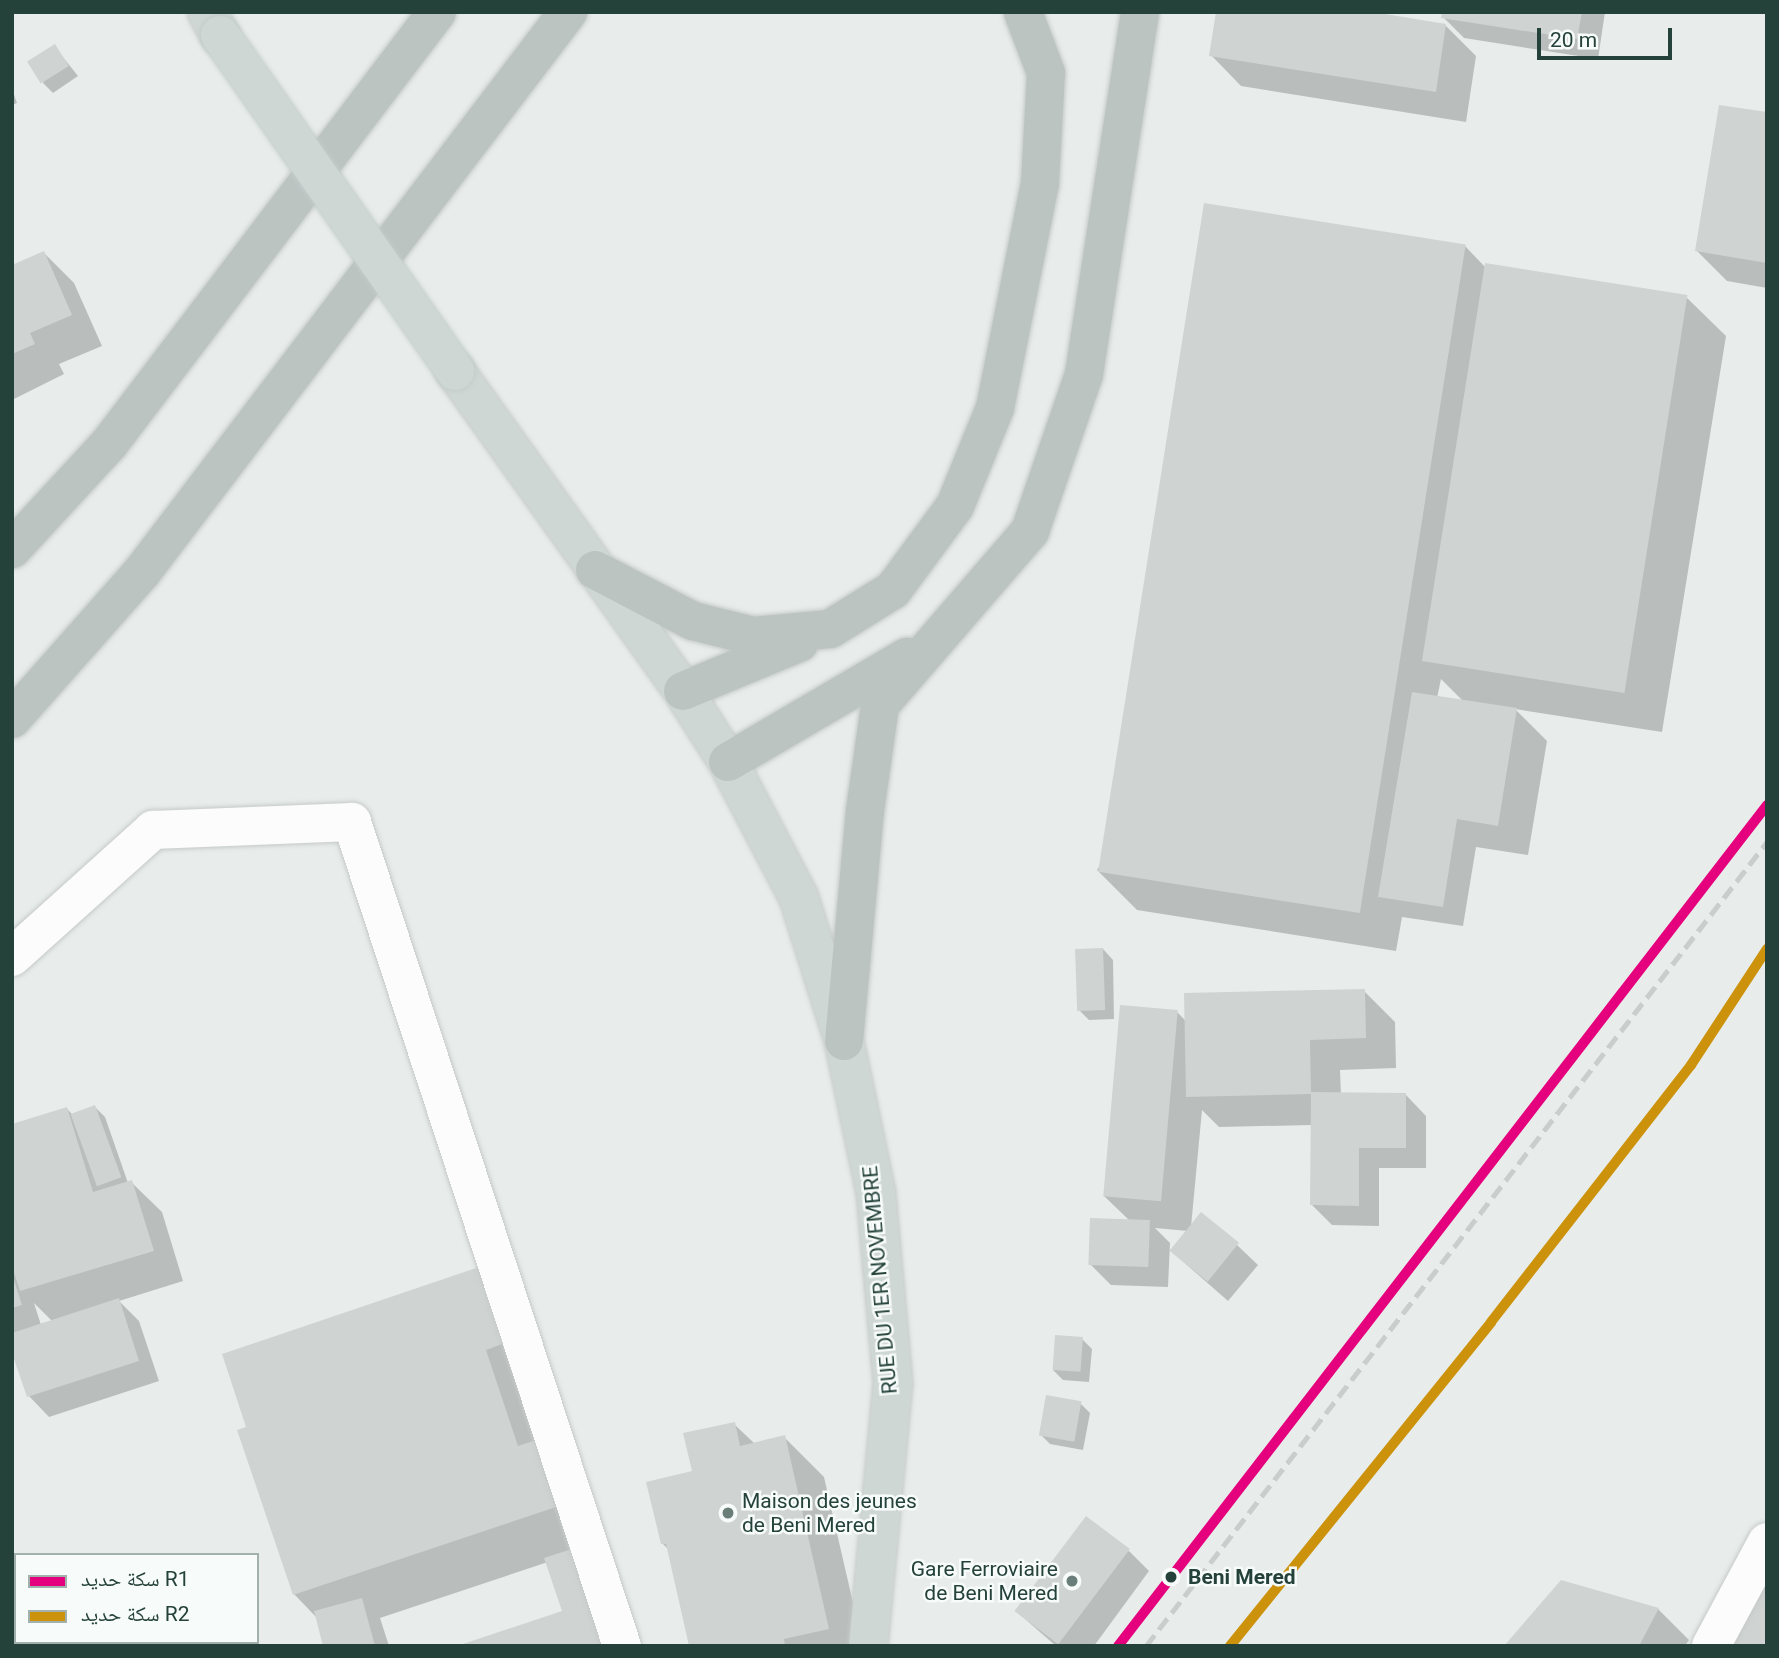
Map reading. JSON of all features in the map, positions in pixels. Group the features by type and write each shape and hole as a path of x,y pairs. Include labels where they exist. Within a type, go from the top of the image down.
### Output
{"highway":[{"path":"12,549 109,444 437,12"},
{"path":"12,719 142,572 568,12"},
{"path":"683,691 830,629 894,590 955,506 995,408 1040,183 1046,73 1023,12"},
{"path":"844,1041 865,811 880,705 1030,531 1084,374 1140,12"},
{"path":"595,570 693,621 753,636 830,629"},
{"path":"729,762 935,640"}],"main road":[{"name":"RUE DU 1ER NOVEMBRE","path":"214,24 455,371 683,691 729,762 799,898 844,1041 876,1193 893,1383 867,1646"}],"street":[{"path":"12,957 153,830 352,822 622,1646"},
{"path":"1711,1646 1767,1542"}],"building":[{"path":"1216,12 1373,12 1446,24 1436,92 1209,56"},
{"path":"1442,12 1582,12 1577,39 1441,18"},
{"path":"55,44 69,66 41,84 27,61"},
{"path":"1719,105 1767,112 1767,263 1695,251"},
{"path":"1204,203 1466,244 1360,913 1098,872"},
{"path":"44,251 72,315 30,333 35,344 12,354 12,265"},
{"path":"1485,263 1687,295 1624,693 1422,661"},
{"path":"1412,692 1517,708 1498,826 1457,819 1443,907 1378,897"},
{"path":"1103,948 1105,1010 1077,1011 1075,949"},
{"path":"1365,989 1366,1038 1310,1040 1311,1092 1406,1093 1406,1148 1359,1148 1359,1206 1310,1205 1311,1094 1186,1097 1184,993"},
{"path":"1120,1005 1178,1010 1161,1201 1103,1196"},
{"path":"95,1105 121,1177 97,1186 71,1114"},
{"path":"67,1107 93,1192 132,1180 154,1251 20,1291 12,1266 12,1124"},
{"path":"1201,1212 1239,1243 1208,1282 1170,1251"},
{"path":"1090,1218 1150,1220 1148,1267 1088,1265"},
{"path":"485,1265 510,1341 486,1350 518,1446 545,1437 568,1503 293,1595 237,1430 246,1427 222,1354"},
{"path":"12,1278 22,1305 12,1308"},
{"path":"119,1298 139,1361 27,1397 12,1353 12,1333"},
{"path":"1055,1335 1083,1337 1080,1372 1053,1370"},
{"path":"1046,1395 1081,1401 1074,1442 1039,1435"},
{"name":"Maison des jeunes de Beni Mered","path":"735,1422 740,1446 785,1435 829,1629 784,1639 785,1646 689,1646 666,1544 661,1544 646,1482 692,1471 683,1433"},
{"name":"Gare Ferroviaire de Beni Mered","path":"1086,1516 1130,1549 1058,1644 1014,1611"},
{"path":"578,1547 618,1646 457,1646 562,1611 544,1558"},
{"path":"1767,1570 1767,1646 1732,1646"},
{"path":"1561,1580 1659,1608 1639,1646 1504,1646"},
{"path":"362,1598 375,1646 323,1646 314,1611"}],"railway":[{"path":"1146,1646 1767,842"},
{"path":"1230,1646 1491,1322 1691,1065 1767,949"}],"rail line":[{"name":"R1","path":"1118,1646 1767,805"},
{"name":"R2","path":"1230,1646 1491,1322 1691,1065 1767,949"}],"place":[{"name":"Maison des jeunes de Beni Mered","path":"728,1513"},
{"name":"Beni Mered","path":"1171,1577"},
{"name":"Gare Ferroviaire de Beni Mered","path":"1072,1581"}]}
